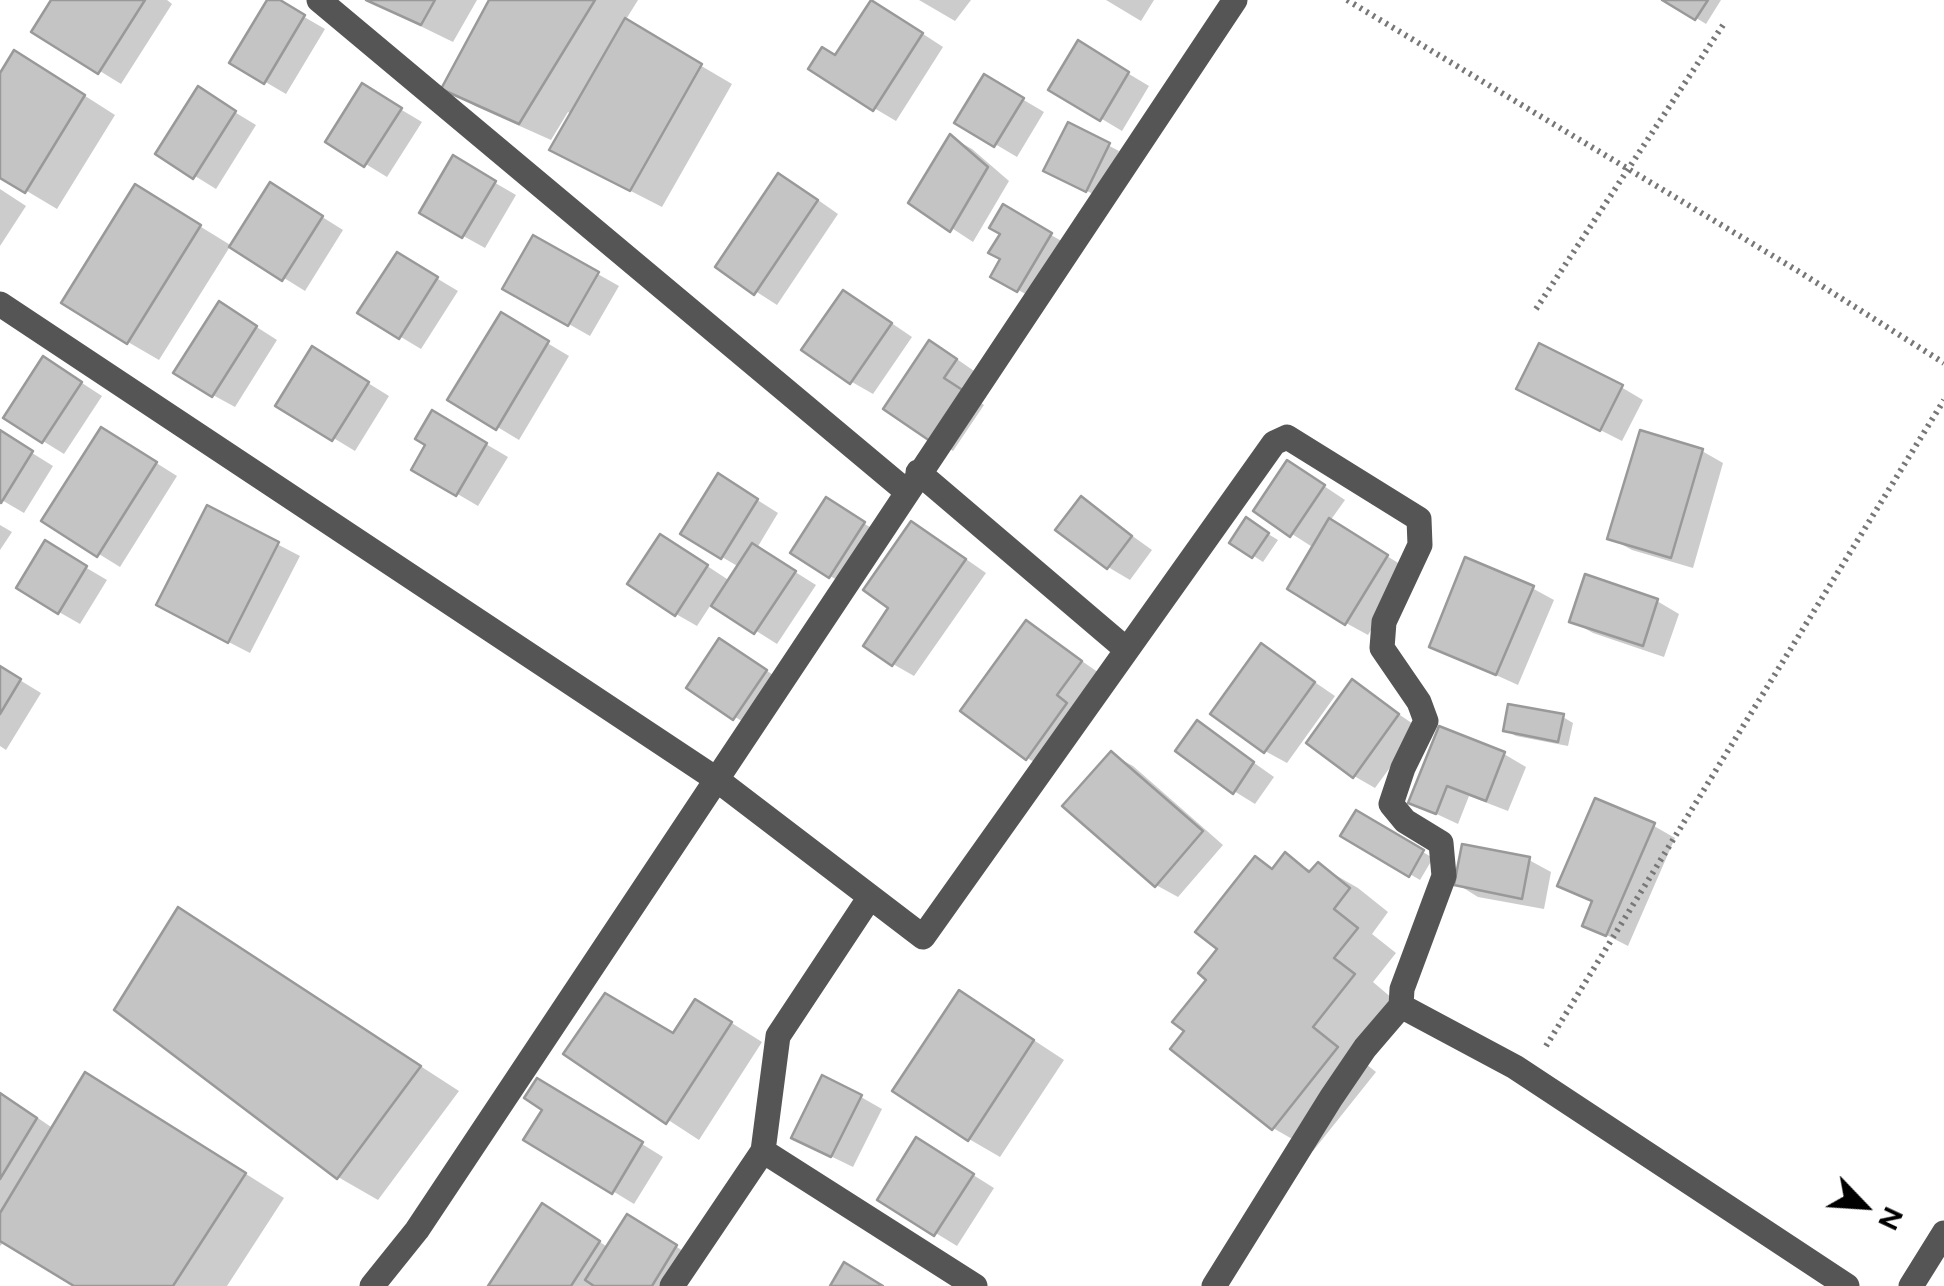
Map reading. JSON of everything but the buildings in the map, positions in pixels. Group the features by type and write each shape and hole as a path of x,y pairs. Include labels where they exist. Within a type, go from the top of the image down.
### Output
{"street":[{"path":"318,0 1126,650"},
{"path":"372,1286 416,1230 1235,0"},
{"path":"0,304 716,779 923,938 1274,443 1287,437 1419,520 1420,545 1384,622 1382,648 1419,702 1426,720 1391,804 1405,821 1441,843 1444,876 1402,989 1402,1006 1365,1048 1331,1098 1214,1286"},
{"path":"672,1286 763,1151 778,1036 870,897"},
{"path":"1402,1006 1528,1076 1847,1286"},
{"path":"763,1151 975,1286"},
{"path":"1911,1286 1944,1234"}],"path":[{"path":"1347,0 1944,363"},
{"path":"1536,309 1726,22"},
{"path":"1528,1076 1944,400"}]}
